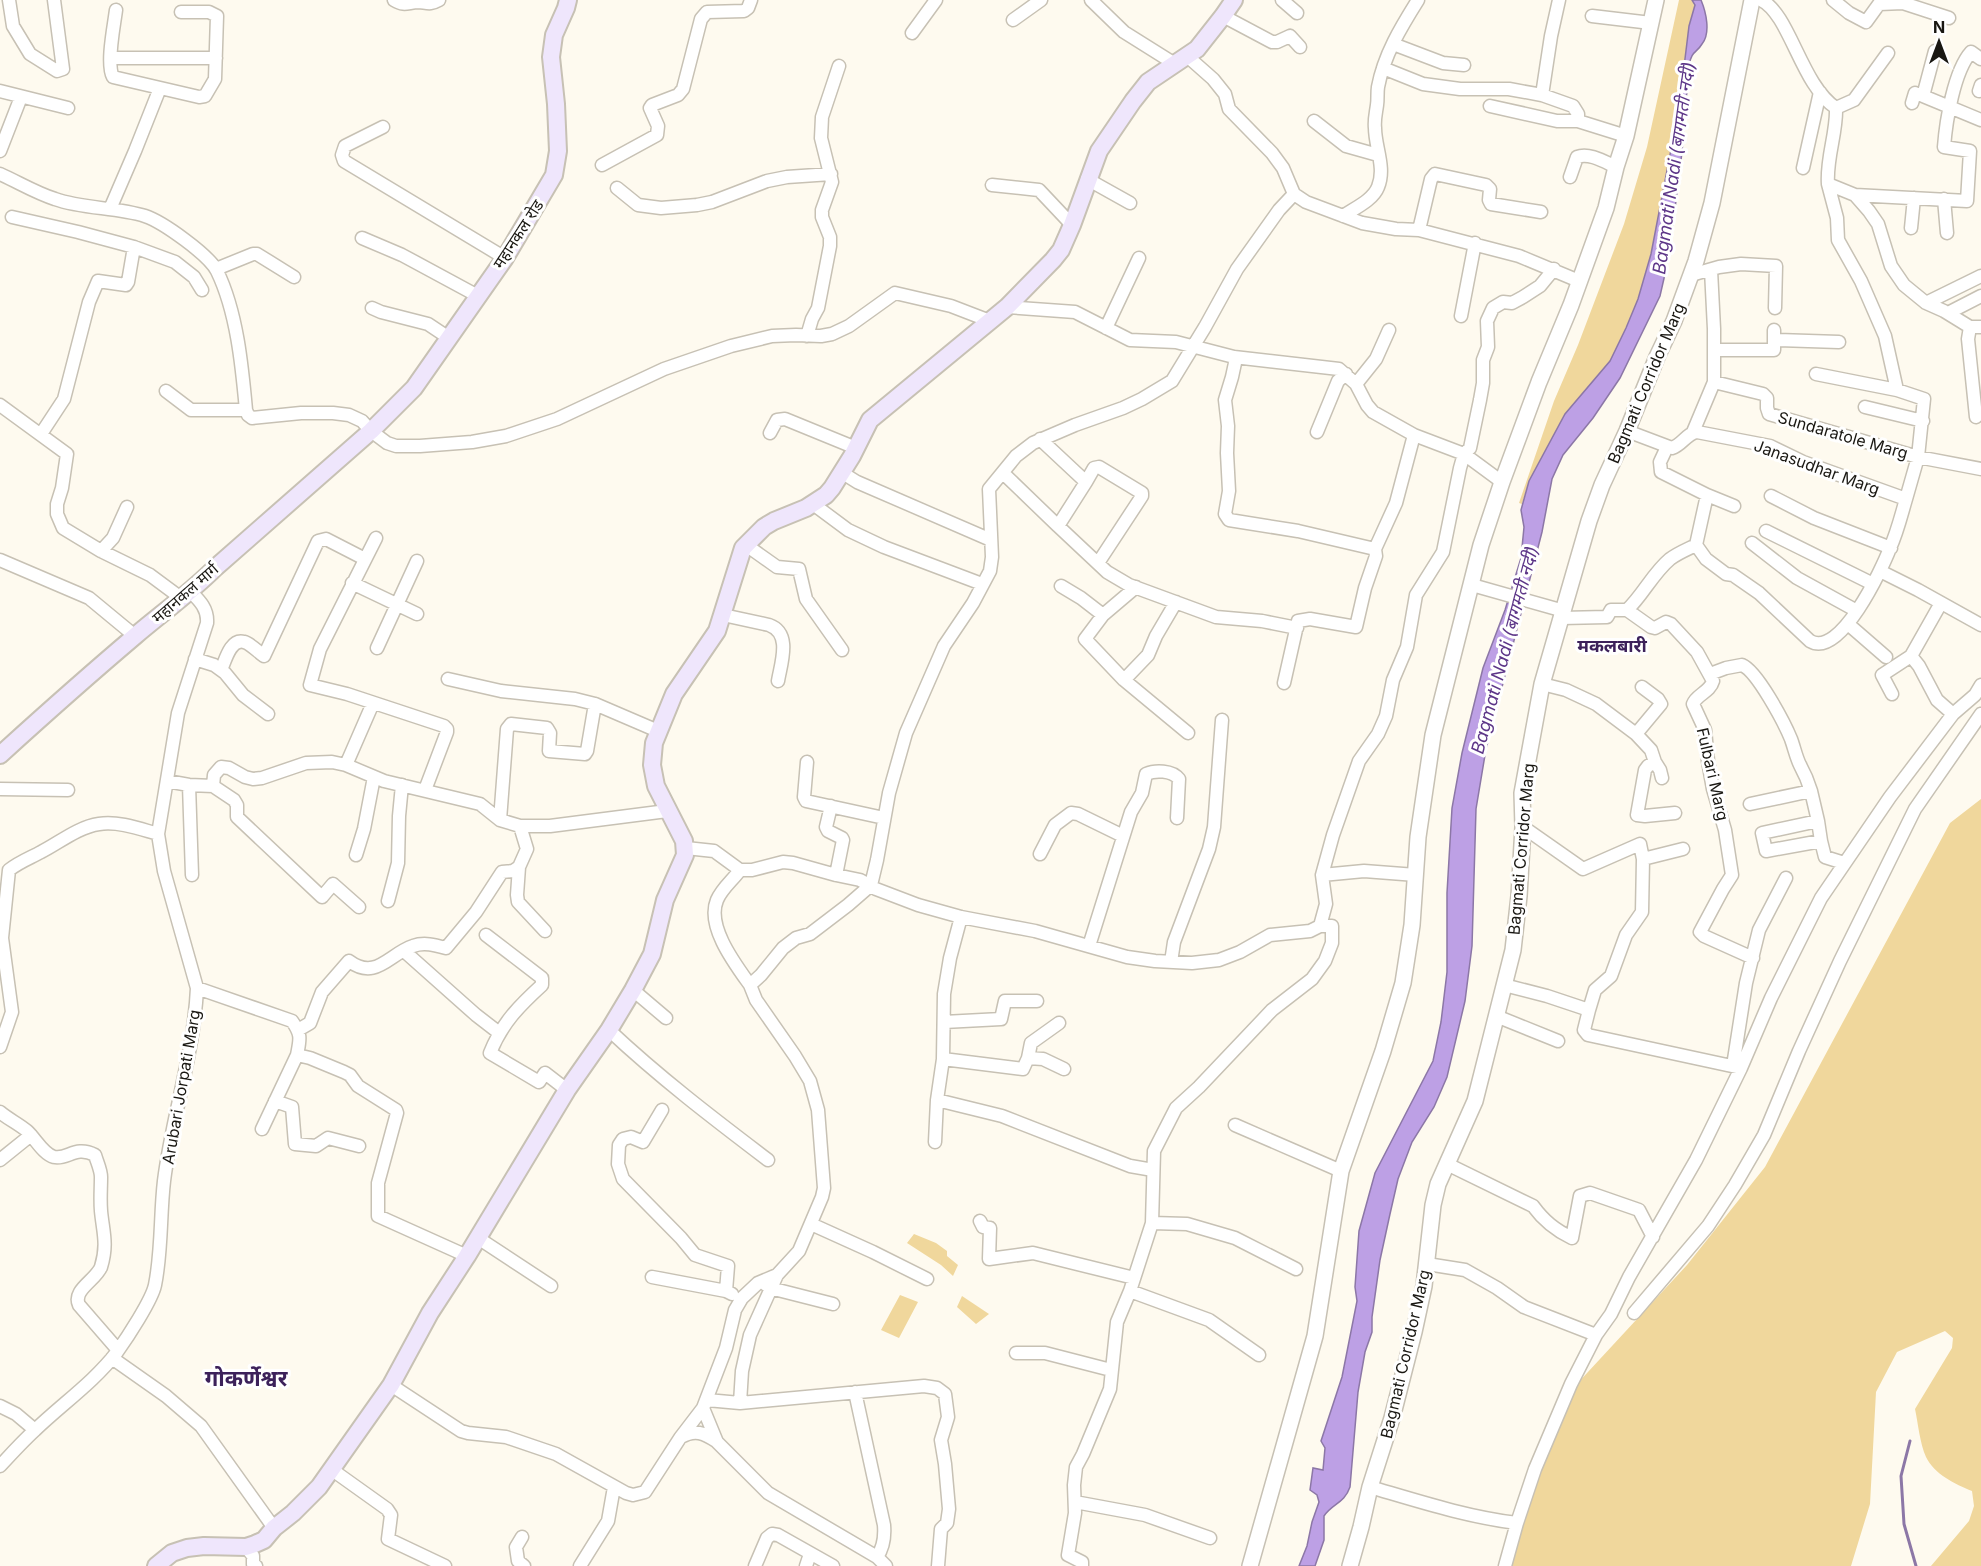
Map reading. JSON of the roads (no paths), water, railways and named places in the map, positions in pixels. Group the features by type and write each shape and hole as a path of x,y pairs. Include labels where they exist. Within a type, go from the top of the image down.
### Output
{"main road":[{"name":"महानकल रोड","path":"371,431 414,388 504,258 554,175 558,151 551,57 554,35 568,0"},
{"path":"156,1566 172,1553 187,1548 246,1546 264,1539 319,1487 391,1385 430,1313 567,1090 609,1030 633,990 652,954 665,900 686,848 656,786 652,754 658,731 674,694 717,631 740,555 746,545 774,521 813,504 832,488 870,420 1007,307 1057,256 1072,225 1099,151 1133,101 1148,82 1197,49 1234,0"},
{"name":"महानकल मार्ग","path":"0,755 135,636 186,595 371,431"}],"street":[{"path":"9,0 13,27 30,54 57,71 61,71 54,0"},
{"path":"394,0 404,5 419,2 431,4 439,0"},
{"path":"602,165 657,135 658,126 650,108 652,105 678,95 683,89 701,18 707,12 744,11 751,0"},
{"path":"912,33 936,0"},
{"path":"1013,20 1041,0"},
{"path":"1091,0 1124,32 1181,60 1213,79 1225,94 1229,109 1272,153 1283,168 1294,194 1306,202 1362,223 1396,229 1419,230 1520,256 1579,281"},
{"path":"1282,0 1297,14"},
{"path":"1343,216 1370,198 1378,187 1381,169 1375,140 1374,120 1378,90 1383,68 1393,44 1418,0"},
{"path":"1542,95 1559,0"},
{"path":"1250,1566 1315,1336 1341,1171 1383,1051 1403,983 1412,925 1418,837 1433,735 1481,545 1502,482 1606,208 1626,136 1656,0"},
{"name":"Bagmati Corridor Marg","path":"1350,1566 1392,1418 1419,1309 1438,1184 1475,1101 1513,950 1523,827 1522,793 1542,684 1598,494 1674,321 1691,275 1712,203 1752,0"},
{"path":"1761,0 1774,10 1800,62 1820,92 1836,108 1828,162 1828,184 1837,218 1838,240 1861,281 1885,336 1897,390"},
{"path":"1833,0 1849,13 1866,22 1879,4 1914,4 1949,18"},
{"path":"116,10 111,58 113,77 199,97 205,96 215,79 217,16 209,12 181,12"},
{"path":"1224,16 1272,42 1290,36 1300,47"},
{"path":"1592,16 1651,23"},
{"path":"0,21 13,27"},
{"path":"1393,44 1443,63 1464,65"},
{"path":"1935,51 1917,99 1981,120"},
{"path":"1836,108 1854,100 1888,52"},
{"path":"1828,184 1855,195 1967,201 1970,151 1944,147 1949,108 1961,71 1970,52 1981,59"},
{"path":"111,58 216,58"},
{"path":"807,336 818,308 830,246 830,237 822,217 822,210 831,186 831,174 821,138 822,117 839,66"},
{"path":"1383,68 1423,84 1444,88 1509,89 1542,95 1573,106 1578,114 1578,121"},
{"path":"110,209 160,88"},
{"path":"0,91 68,108"},
{"path":"1803,168 1820,92"},
{"path":"0,151 21,97"},
{"path":"1490,106 1557,121 1578,121 1626,136"},
{"path":"1314,121 1346,146 1378,155"},
{"path":"383,127 345,146 342,155 345,161 504,258"},
{"path":"1570,177 1577,157 1580,155 1586,155 1616,167"},
{"path":"0,174 56,199 146,216 162,224 194,247 216,269 231,311 242,358 246,410 252,418 301,412 333,412 349,415 362,421 387,443 396,446 472,442 506,436 557,419 664,369 730,346 772,336 821,336 849,326 895,293 951,306 990,321"},
{"path":"617,188 638,205 655,208 712,202 767,181 787,177 831,174"},
{"path":"1419,230 1431,179 1435,174 1486,184 1490,189 1491,204 1541,212"},
{"path":"1087,179 1130,203"},
{"path":"992,184 1039,190 1072,225"},
{"path":"750,985 783,948 796,938 810,934 871,885 878,860 884,818 906,733 944,646 973,603 990,571 988,489 1016,456 1040,439 1123,408 1172,381 1237,268 1294,194"},
{"path":"1855,195 1878,224 1891,266 1904,285 1926,303 1975,327 1968,339 1976,417"},
{"path":"1911,228 1914,198"},
{"path":"1944,199 1947,233"},
{"path":"12,217 134,247 175,262 194,277 202,290"},
{"path":"362,238 402,255 478,296"},
{"path":"1461,316 1475,243"},
{"path":"41,434 64,399 89,302 98,281 126,285 134,247"},
{"path":"216,269 257,254 294,277"},
{"path":"1106,328 1139,258"},
{"path":"1691,275 1741,264 1776,266 1775,308"},
{"path":"1320,926 1326,904 1323,875 1333,835 1359,760 1378,734 1386,716 1393,680 1407,647 1416,595 1443,552 1464,454 1470,448 1480,400 1483,360 1488,347 1487,321 1493,308 1503,302 1512,303 1523,297 1540,286 1554,269"},
{"path":"1711,270 1714,382 1693,432 1672,447 1660,462 1661,472 1734,506"},
{"path":"1926,303 1981,276"},
{"path":"1948,313 1981,296"},
{"path":"1007,307 1075,312 1130,340 1176,342 1234,357 1339,369 1356,384 1373,412 1414,435 1464,454 1502,482"},
{"path":"372,308 428,324 449,338"},
{"path":"1356,384 1376,359 1389,330"},
{"path":"1714,350 1774,350 1775,335 1839,342"},
{"path":"1234,357 1233,377 1225,400 1228,426 1229,491 1225,514 1229,520 1298,531 1375,549"},
{"path":"1317,432 1338,381 1346,374"},
{"path":"1707,495 1696,545 1706,559 1726,574 1733,575 1759,592 1810,641 1816,644 1835,636 1848,624 1873,584 1891,548 1918,457 1924,399 1897,390 1816,374"},
{"name":"Sundaratole Marg","path":"1714,382 1766,395 1769,414 1918,457"},
{"path":"166,391 190,410 246,410"},
{"path":"0,405 67,454 57,504 57,514 63,528 186,595"},
{"path":"1865,407 1923,421"},
{"path":"770,433 777,420 785,419 856,448"},
{"path":"1627,431 1672,447"},
{"name":"Janasudhar Marg","path":"1693,432 1770,446 1803,462 1906,499"},
{"path":"1284,683 1298,621 1310,619 1356,627 1365,588 1376,556 1375,549 1396,503 1414,435"},
{"path":"1040,439 1086,482"},
{"path":"1918,457 1981,469"},
{"path":"1058,526 1095,468 1099,467 1142,493 1098,563"},
{"path":"841,472 857,482 991,540"},
{"path":"1003,473 1107,572 1136,587 1216,617 1262,621 1297,628"},
{"path":"1771,496 1814,518 1891,548"},
{"path":"813,504 848,530 884,547 982,584"},
{"path":"101,550 113,538 127,507"},
{"path":"1766,531 1873,584"},
{"path":"376,538 320,649 310,685 444,726 447,729 424,789"},
{"path":"221,670 229,651 237,642 244,642 264,656 318,541 326,539 365,559"},
{"path":"1752,543 1797,578 1857,611"},
{"path":"746,545 777,567 799,569 806,599 842,650"},
{"path":"1627,610 1637,601 1662,567 1672,558 1696,545"},
{"path":"0,560 89,598 135,636"},
{"path":"377,648 417,561"},
{"path":"1880,571 1981,625"},
{"path":"352,583 417,614"},
{"path":"1472,585 1541,605 1562,615 1607,617 1611,610 1627,610 1651,627 1655,628 1666,622 1671,624 1698,652 1710,674 1742,665 1753,673 1790,736 1799,764 1807,775 1825,857 1844,863"},
{"path":"1061,586 1103,615"},
{"path":"1136,587 1103,615 1085,639 1124,680 1188,733"},
{"name":"Arubari Jorpati Marg","path":"0,1466 35,1430 95,1378 115,1354 155,1287 162,1226 164,1179 193,1037 197,988 164,871 158,834 178,713 208,616 202,603 186,595"},
{"path":"1124,680 1148,655 1156,636 1176,602"},
{"path":"1892,694 1882,675 1915,661 1941,603"},
{"path":"723,615 776,627 781,633 783,643 778,681"},
{"path":"1848,624 1886,657"},
{"path":"195,659 214,665 221,670 243,695 268,714"},
{"path":"1915,661 1937,700 1953,714"},
{"name":"Fulbari Marg","path":"1710,674 1713,681 1712,686 1694,701 1693,705 1705,730 1713,789 1725,830 1732,875 1700,932 1704,936 1753,958"},
{"path":"448,679 501,691 575,699 595,704 658,731"},
{"path":"1542,684 1566,690 1596,704 1636,734 1651,750 1662,778"},
{"path":"1505,1566 1517,1523 1554,1422 1596,1335 1611,1314 1629,1277 1696,1160 1737,1067 1816,907 1890,797 1953,714 1975,695 1981,685"},
{"path":"1636,734 1661,704 1659,699 1642,687"},
{"path":"346,765 373,703"},
{"path":"500,820 508,726 511,724 548,728 550,732 549,751 585,754 595,704"},
{"path":"1634,1313 1708,1226 1736,1185 1764,1135 1840,961 1915,809 1981,714"},
{"path":"1171,962 1174,942 1209,849 1214,827 1222,720"},
{"path":"213,786 214,775 221,767 229,768 253,779 306,763 332,762 402,785 480,804 500,820 520,826 550,826 667,811"},
{"path":"807,762 804,797 806,801 884,818"},
{"path":"1655,762 1645,770 1637,815 1675,813"},
{"path":"1089,946 1123,836 1131,812 1142,793 1146,774 1152,771 1173,773 1179,779 1177,818"},
{"path":"356,855 364,829 374,777"},
{"path":"167,781 213,786 234,800 237,805 237,817 322,897 333,884 359,907"},
{"path":"189,785 192,875"},
{"path":"388,901 398,864 402,785"},
{"path":"0,789 68,790"},
{"path":"1750,804 1811,791"},
{"path":"831,806 826,827 828,831 843,840 836,875"},
{"path":"1040,854 1056,825 1071,813 1078,814 1123,836"},
{"path":"1818,821 1762,832 1766,851 1821,841"},
{"path":"0,1047 12,1012 2,938 9,870 70,835 99,824 118,825 158,834"},
{"path":"520,826 526,849 519,867 516,888 518,902 545,931"},
{"path":"1523,827 1583,868 1640,844 1643,859 1642,912 1626,935 1611,976 1595,990 1584,1030 1588,1035 1737,1067"},
{"path":"686,848 714,851 740,870 752,870 783,862 793,863 860,880 876,889 918,905 961,917 1035,931 1126,957 1192,963 1219,960 1270,936 1310,931 1320,926 1332,926 1332,943 1325,961 1312,979 1272,1010 1199,1088 1176,1107 1154,1151 1152,1223 1132,1285 1117,1322 1110,1389 1076,1467 1075,1502 1068,1556 1082,1562 1082,1566"},
{"path":"1643,859 1683,849"},
{"path":"0,864 20,862"},
{"path":"298,1030 310,1023 322,992 349,961 363,969 377,967 413,946 427,944 446,948 476,912 502,872 513,871 519,867"},
{"path":"391,1385 461,1431 506,1437 556,1454 614,1487 633,1495 645,1492 705,1404 726,1348 735,1310 742,1298 777,1275 799,1251 824,1188 815,1095 803,1068 756,999 750,985 728,951 714,917 718,897 740,870"},
{"path":"1323,875 1364,871 1416,875"},
{"path":"1737,1067 1746,983 1759,930 1786,878"},
{"path":"935,1142 937,1100 944,1059 944,994 961,917"},
{"path":"486,935 543,981 542,985 516,1009 498,1032 490,1053 539,1082 545,1073 567,1090"},
{"path":"404,951 498,1032"},
{"path":"1504,985 1589,1010"},
{"path":"197,988 292,1021 298,1030 301,1038 297,1055 262,1129"},
{"path":"633,990 666,1018"},
{"path":"944,1022 1001,1018 1005,1001 1037,1001"},
{"path":"1496,1016 1558,1041"},
{"path":"944,1059 1023,1069 1031,1044 1059,1023"},
{"path":"609,1030 714,1120 768,1160"},
{"path":"297,1055 350,1075 358,1086 388,1104 397,1113 378,1183 378,1216 467,1256"},
{"path":"1028,1058 1043,1059 1064,1069"},
{"path":"937,1100 1002,1116 1130,1166 1153,1170"},
{"path":"275,1101 292,1107 296,1144 316,1146 328,1138 359,1146"},
{"path":"662,1110 643,1142 631,1137 623,1139 619,1145 618,1164 623,1179 681,1238 694,1255 728,1266 726,1291"},
{"path":"0,1112 30,1135 52,1156 58,1157 80,1150 95,1155 101,1176 101,1213 105,1230 105,1250 100,1270 78,1294 79,1305 115,1354 201,1426 274,1528"},
{"path":"1235,1125 1341,1171"},
{"path":"0,1160 30,1135"},
{"path":"1447,1164 1533,1206 1540,1216 1557,1231 1572,1238 1580,1196 1590,1193 1639,1210 1653,1237"},
{"path":"980,1221 983,1227 990,1228 989,1258 1033,1253 1132,1285 1209,1320 1259,1355"},
{"path":"1152,1223 1187,1224 1235,1238 1296,1269"},
{"path":"811,1224 927,1279"},
{"path":"478,1238 551,1286"},
{"path":"1427,1264 1465,1270 1497,1287 1524,1307 1596,1335"},
{"path":"652,1277 726,1291 742,1298"},
{"path":"766,1284 833,1304"},
{"path":"740,1404 742,1371 750,1335 766,1284"},
{"path":"1016,1353 1045,1353 1111,1370"},
{"path":"705,1404 740,1404 924,1386 937,1388 945,1394 948,1417 941,1440 949,1509 947,1523 941,1529 938,1566"},
{"path":"680,1438 688,1433 705,1433 768,1493 881,1562 885,1536 884,1525 855,1392"},
{"path":"705,1404 717,1442"},
{"path":"0,1406 16,1414 35,1430"},
{"path":"331,1469 387,1509 391,1515 388,1539 446,1566"},
{"path":"580,1566 608,1521 614,1487"},
{"path":"1371,1487 1437,1506 1517,1523"},
{"path":"1075,1502 1145,1515 1210,1538"},
{"path":"755,1566 767,1538 772,1534 778,1535 808,1560 833,1566"},
{"path":"522,1537 516,1547 518,1561 524,1566"},
{"path":"246,1546 256,1566"}],"water":[{"name":"Bagmati Nadi (बागमती नदी)","path":"1692,0 1701,0 1707,28 1705,39 1691,57 1689,65 1673,225 1660,296 1620,378 1593,418 1563,455 1552,479 1542,532 1486,749 1476,809 1472,946 1465,1001 1447,1077 1434,1107 1412,1142 1398,1179 1380,1260 1372,1332 1365,1352 1358,1392 1350,1487 1345,1497 1324,1516 1324,1540 1315,1566 1299,1566 1319,1502 1317,1495 1310,1490 1313,1468 1323,1470 1325,1448 1321,1441 1342,1377 1357,1301 1355,1287 1359,1231 1375,1173 1433,1061 1441,1022 1447,972 1447,893 1452,808 1462,753 1483,668 1505,610 1521,558 1524,527 1521,510 1529,481 1565,414 1610,361 1638,299 1651,254 1679,108 1689,26 1695,5"}],"waterway":[{"path":"1910,1441 1901,1476 1904,1524 1916,1566"}],"district":[{"name":"मकलबारी","path":"1612,646"},
{"name":"गोकर्णेश्वर","path":"246,1378"}]}
